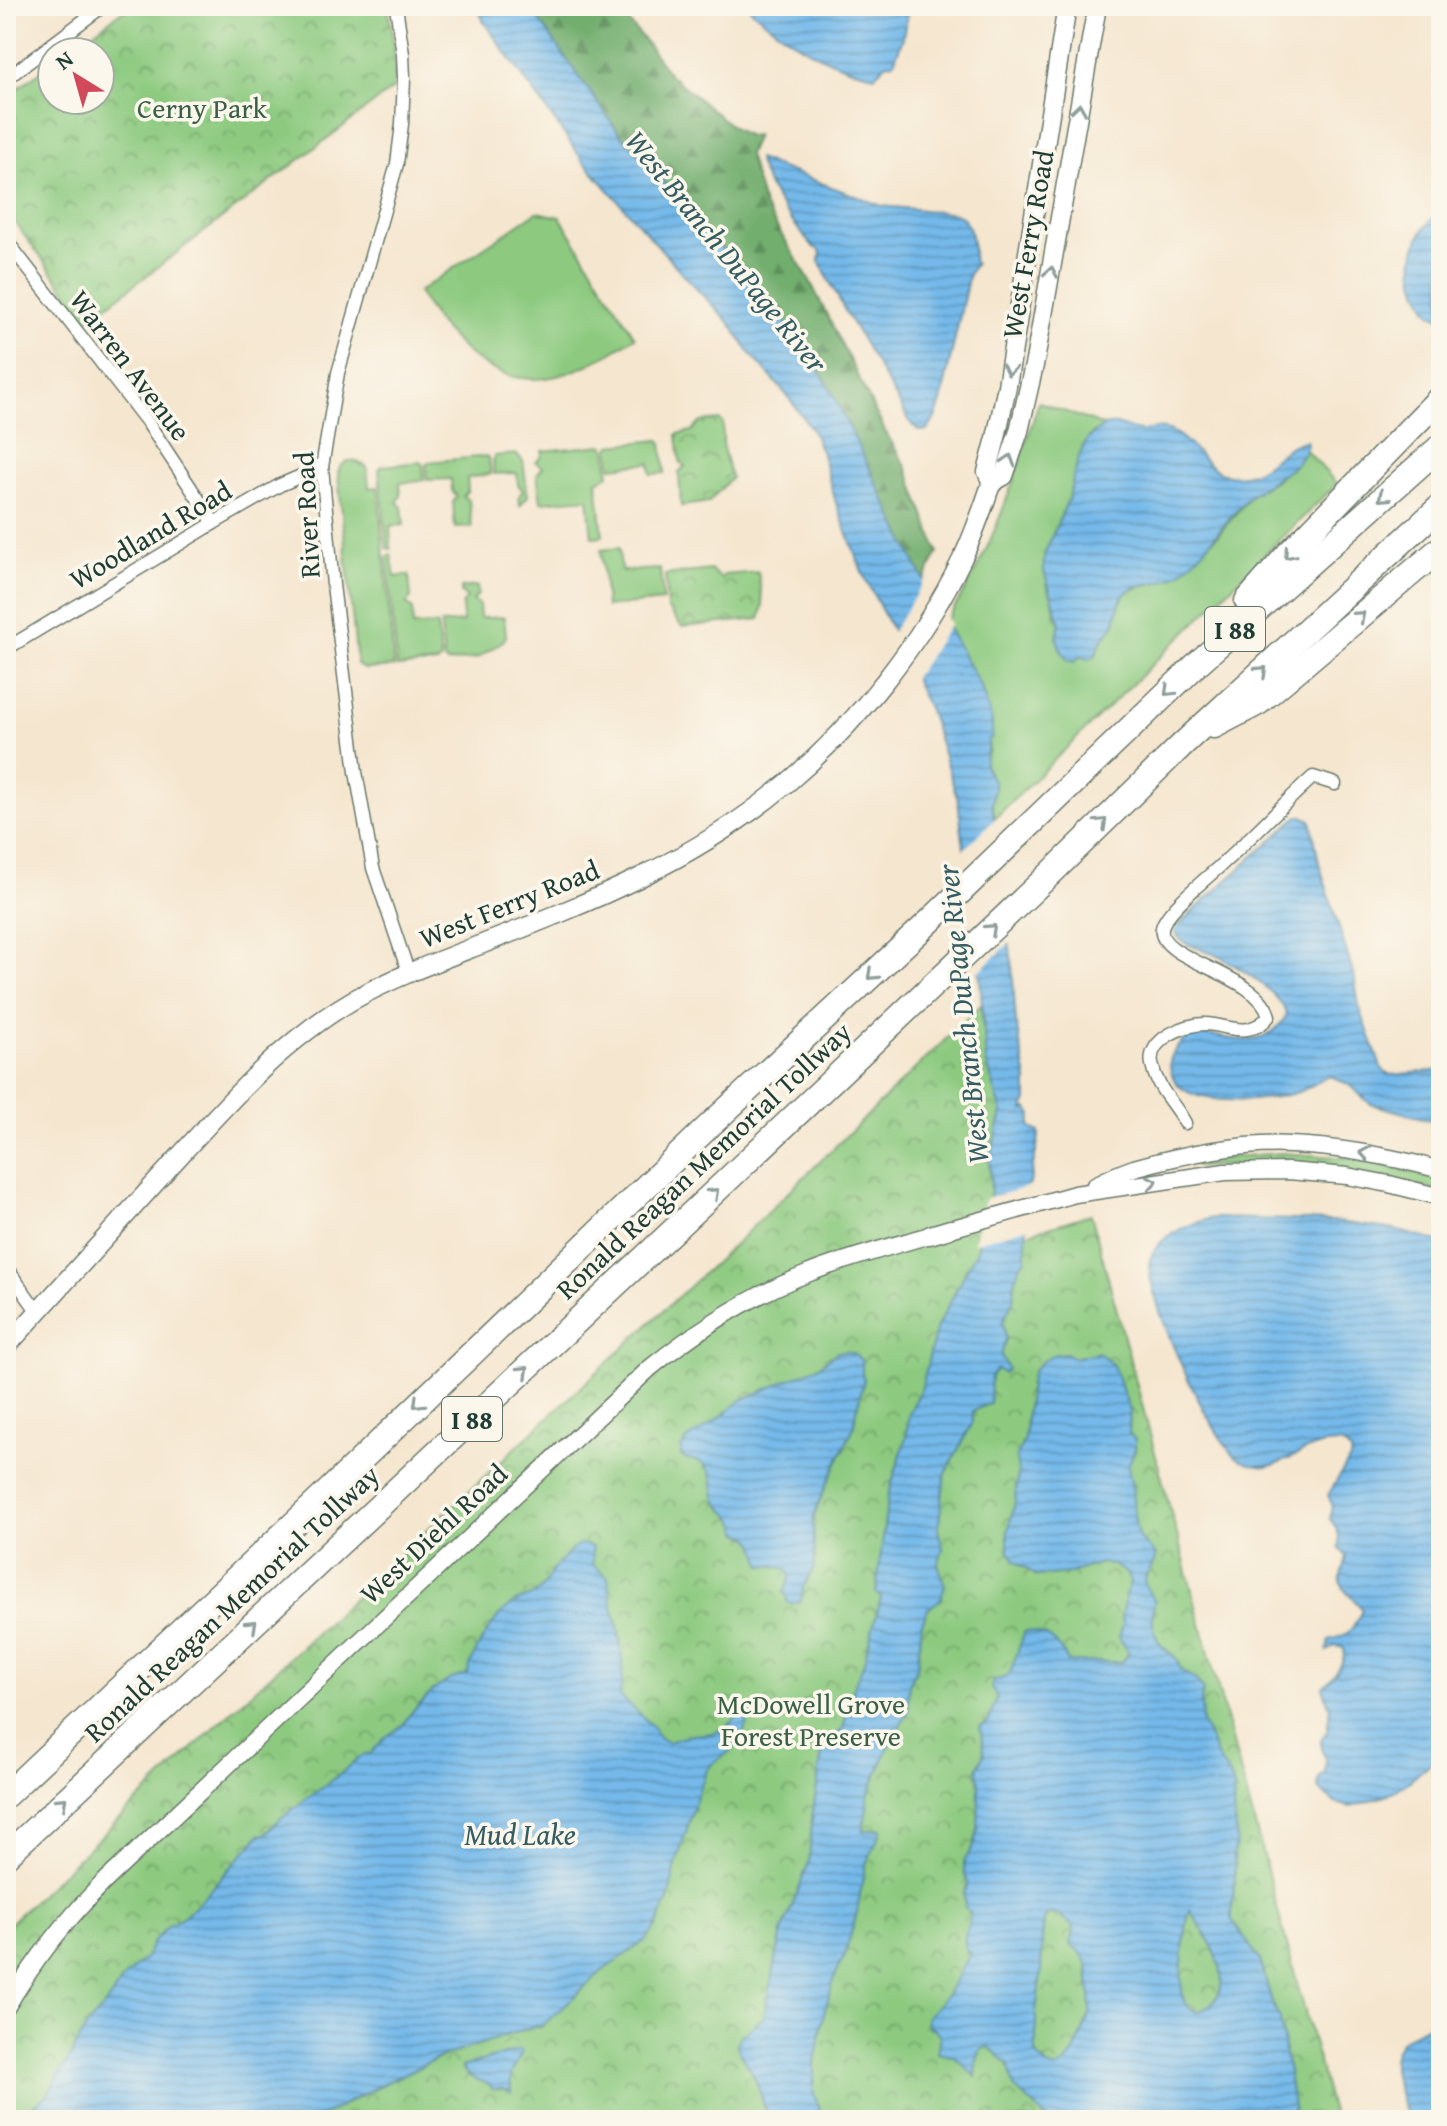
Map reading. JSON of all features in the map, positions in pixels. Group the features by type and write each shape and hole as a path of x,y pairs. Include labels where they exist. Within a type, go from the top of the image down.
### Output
{"highway":[{"path":"1198,663 1290,552 1441,397"},
{"name":"Ronald Reagan Memorial Tollway","path":"6,1795 708,1127 929,922 1198,663 1441,446"},
{"name":"Ronald Reagan Memorial Tollway","path":"6,1856 723,1184 1184,743 1441,506"},
{"path":"1184,743 1258,703 1441,548"}],"main road":[{"name":"West Ferry Road","path":"992,483 987,472 1007,386 1067,6"},
{"name":"West Ferry Road","path":"6,1347 238,1092 286,1046 357,998 602,896 700,846 788,783 868,701 936,606 964,556 992,483 1004,476 1019,431 1035,361 1097,6"},
{"name":"West Diehl Road","path":"930,1235 950,1229"}],"street":[{"path":"6,79 103,6"},
{"name":"River Road","path":"396,6 404,79 397,164 338,373 322,467 336,613 358,785 373,868 409,974"},
{"name":"Warren Avenue","path":"6,240 148,423 214,523"},
{"name":"Woodland Road","path":"6,649 214,523 280,485 322,467"},
{"path":"1185,1123 1158,1082 1151,1062 1156,1045 1191,1026 1206,1024 1247,1029 1262,1025 1269,1016 1267,1007 1245,988 1169,947 1162,938 1161,927 1196,887 1313,777 1335,784"},
{"name":"West Diehl Road","path":"950,1229 1075,1194 1132,1169 1216,1149 1288,1144 1350,1150 1441,1170"},
{"name":"West Diehl Road","path":"1075,1194 1225,1172 1288,1171 1375,1181 1441,1197"},
{"name":"West Diehl Road","path":"6,2008 54,1938 103,1883 650,1368 699,1331 770,1290 828,1266 930,1235"},
{"path":"6,1267 38,1312"}],"green space":[{"name":"Cerny Park","path":"129,6 388,6 394,46 395,87 88,320 6,211 6,97 36,75 36,116 116,116 116,36 89,36"},
{"path":"529,6 615,6 670,75 735,129 748,136 756,135 748,155 764,206 810,281 885,431 907,468 938,552 924,581 812,358 767,297 697,223 620,134"},
{"path":"537,212 560,217 635,337 590,364 568,373 525,379 503,374 481,363 447,333 418,292"},
{"path":"1039,402 1104,426 1092,434 1083,447 1068,500 1044,555 1048,588 1060,622 1060,644 1073,662 1081,656 1097,653 1098,646 1112,628 1125,593 1164,581 1182,571 1218,535 1250,496 1279,478 1306,450 1337,484 995,818 992,803 994,786 985,767 988,740 945,623 991,539"},
{"path":"720,420 731,478 709,502 681,506 679,472 685,466 680,461 677,434 692,431 701,422"},
{"path":"659,440 662,443 665,473 651,474 650,463 611,467 611,445"},
{"path":"603,445 609,475 597,481 603,536 592,537 588,498 541,502 537,474 543,467 536,462 542,451"},
{"path":"516,454 523,461 528,496 520,506 519,496 523,490 518,485 517,473 494,474 495,456"},
{"path":"487,456 491,474 467,478 468,490 463,496 469,501 472,527 455,528 453,502 457,496 452,491 451,479 427,480 426,465 429,462"},
{"path":"347,461 367,467 369,488 378,487 394,667 363,669 357,664 338,474"},
{"path":"420,462 424,480 400,483 401,496 397,502 402,507 404,525 390,526 391,549 387,548 379,469 382,466"},
{"path":"619,548 621,571 660,569 663,601 606,607 601,550"},
{"path":"391,554 395,577 409,575 411,598 406,604 412,608 413,626 437,625 441,660 438,663 397,667 387,557"},
{"path":"711,570 722,579 724,575 758,572 763,605 760,619 682,627 667,608 665,575"},
{"path":"477,586 478,595 473,600 479,605 480,618 504,617 506,635 504,640 478,658 447,663 444,660 441,624 463,622 462,605 467,598 461,593 461,588"},
{"name":"McDowell Grove Forest Preserve","path":"981,1005 1002,1113 990,1159 991,1192 977,1249 1091,1214 1334,2120 6,2120 6,1927 216,1726 735,1244"},
{"path":"1282,1153 1349,1158 1441,1179 1441,1190 1253,1164 1198,1167 1194,1163"}],"water":[{"path":"477,6 529,6 620,134 697,223 767,297 812,359 830,388 945,623 981,687 992,722 992,738 988,740 985,766 994,783 992,803 1016,1022 1027,1080 1024,1110 1028,1109 1032,1115 1030,1127 1039,1132 1029,1192 1026,1259 1016,1275 1013,1300 1003,1322 1006,1339 1001,1355 1008,1369 1003,1373 997,1369 991,1376 990,1403 973,1411 973,1422 945,1475 938,1530 943,1548 938,1564 945,1585 941,1599 928,1609 922,1623 917,1668 909,1684 908,1713 893,1737 867,1798 863,1831 881,1829 865,1866 845,1955 825,2009 814,2067 814,2093 823,2120 769,2120 755,2078 737,2046 740,2036 764,2017 782,1932 809,1862 822,1752 843,1728 881,1598 876,1593 888,1496 906,1437 909,1413 921,1390 936,1329 977,1250 991,1192 990,1159 1002,1113 986,1061 980,978 958,800 929,710 863,574 811,428 749,352 730,323 584,162 484,22"},
{"path":"747,6 909,6 894,62 886,64 875,75 841,65 807,49"},
{"path":"757,159 882,206 954,213 963,218 970,230 975,264 969,274 941,402 928,430 920,431 912,425 845,311 819,261 820,250 813,247 780,205"},
{"path":"1441,212 1440,318 1425,305 1416,283 1414,260 1424,228"},
{"path":"1117,424 1141,431 1165,429 1176,434 1213,467 1235,476 1257,471 1290,446 1307,443 1299,461 1250,496 1184,569 1167,580 1137,587 1124,595 1115,623 1099,645 1095,657 1087,659 1081,656 1075,661 1068,661 1059,646 1060,622 1044,571 1044,555 1068,500 1083,447 1098,430"},
{"path":"1298,816 1311,820 1319,863 1354,976 1359,1006 1381,1067 1391,1075 1441,1070 1441,1123 1371,1104 1348,1084 1331,1076 1286,1095 1252,1100 1198,1096 1184,1090 1173,1078 1171,1059 1185,1040 1197,1035 1258,1039 1272,1032 1286,1016 1276,998 1255,979 1218,956 1185,943 1175,932 1189,915"},
{"path":"1214,1218 1332,1221 1395,1230 1441,1242 1441,1754 1392,1793 1351,1807 1335,1803 1318,1788 1319,1778 1325,1773 1326,1759 1321,1740 1327,1731 1330,1709 1323,1687 1338,1669 1344,1654 1344,1648 1335,1646 1327,1651 1329,1640 1350,1631 1362,1610 1342,1586 1341,1573 1346,1556 1339,1547 1338,1532 1330,1519 1332,1505 1328,1495 1350,1459 1351,1452 1343,1444 1328,1444 1278,1463 1253,1465 1239,1459 1227,1447 1213,1425 1181,1365 1168,1332 1150,1277 1150,1260 1167,1237"},
{"path":"847,1351 862,1361 864,1379 853,1429 813,1521 813,1570 803,1588 801,1601 791,1604 784,1593 790,1577 787,1569 763,1566 755,1543 739,1532 736,1522 717,1501 708,1469 702,1463 681,1456 681,1448 687,1440 741,1400 818,1367 837,1352"},
{"path":"1098,1352 1113,1365 1130,1411 1129,1433 1135,1440 1135,1449 1128,1467 1135,1524 1139,1538 1156,1555 1145,1581 1155,1601 1154,1630 1161,1645 1177,1660 1180,1670 1196,1680 1203,1690 1202,1723 1234,1788 1237,1841 1232,1920 1260,1960 1273,2006 1280,2019 1295,2120 1047,2120 1014,2088 1008,2064 989,2047 981,2049 976,2077 956,2059 937,2053 940,2036 935,2029 928,2027 926,2018 948,1993 970,1954 965,1949 965,1935 971,1915 965,1908 964,1894 968,1883 964,1861 974,1846 978,1829 977,1769 984,1753 980,1727 989,1721 997,1697 991,1688 993,1681 1010,1673 1025,1631 1052,1639 1068,1662 1122,1662 1129,1653 1119,1637 1130,1581 1126,1573 1113,1565 1101,1563 1070,1573 1037,1576 1015,1561 1008,1549 1018,1472 1016,1458 1024,1439 1033,1371 1052,1355 1066,1353 1074,1358","holes":["1190,1910 1214,1950 1222,1979 1212,2003 1197,2012 1186,2004 1182,1986 1184,1944","1048,1914 1056,1914 1074,1927 1070,1945 1081,1953 1088,1964 1091,2012 1073,2055 1056,2069 1047,2066 1036,2054 1042,1940 1044,1920"]},
{"name":"Mud Lake","path":"580,1544 592,1547 593,1565 608,1577 621,1652 620,1696 651,1725 659,1737 667,1742 716,1732 753,1706 741,1739 707,1770 677,1861 668,1900 647,1939 601,1972 541,2027 532,2027 436,2059 314,2120 34,2120 27,2110 46,2096 87,2026 124,1978 146,1957 153,1942 168,1926 199,1902 260,1835 363,1755 370,1754 403,1725 434,1690 449,1680 467,1674 479,1646 496,1619 511,1605 539,1591 556,1566"},
{"path":"1441,2018 1441,2120 1407,2120 1394,2077 1394,2055 1407,2037"},
{"path":"519,2050 522,2052 511,2074 511,2092 492,2089 490,2084 470,2076 462,2067"}],"pier":[{"path":"927,577 950,624 912,681 890,635"},
{"path":"998,816 1013,940 975,975 961,852"},
{"path":"1034,1185 1030,1227 974,1243 985,1199"}],"water label":[{"name":"West Branch DuPage River","path":"727,251"},
{"name":"West Branch DuPage River","path":"962,1014"}]}
